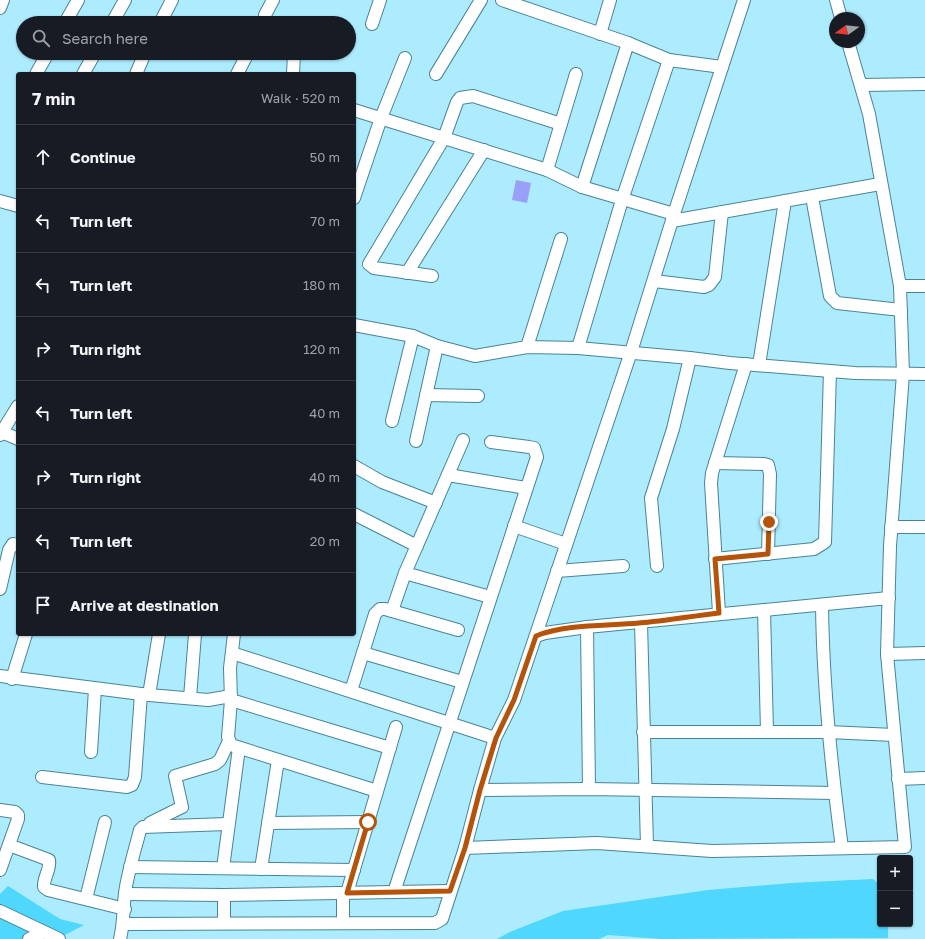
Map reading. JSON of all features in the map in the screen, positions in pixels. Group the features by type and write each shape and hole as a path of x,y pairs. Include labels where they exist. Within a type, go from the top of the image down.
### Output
{"street":[{"path":"0,8 3,0"},
{"path":"69,16 78,0"},
{"path":"116,16 125,0"},
{"path":"164,16 172,0"},
{"path":"265,16 273,0"},
{"path":"372,24 380,0"},
{"path":"436,74 482,0"},
{"path":"502,0 532,5 600,34 628,43 669,60 722,67"},
{"path":"600,34 610,0"},
{"path":"124,924 435,923 442,919 465,848 480,790 496,738 543,634 557,571 631,352 744,0"},
{"path":"836,0 839,12"},
{"path":"582,188 628,43"},
{"path":"465,848 597,843 712,851 905,847 887,654 888,598 892,527 903,374 900,286 880,184 869,114 850,48"},
{"path":"356,192 381,118 405,58"},
{"path":"37,72 44,60"},
{"path":"84,72 91,60"},
{"path":"137,72 142,60"},
{"path":"238,72 244,60"},
{"path":"293,72 294,60"},
{"path":"578,348 622,200 669,60"},
{"path":"547,170 576,74"},
{"path":"861,85 925,84"},
{"path":"432,276 374,268 369,264 444,138 457,102 460,98 465,96 473,96 561,124"},
{"path":"356,111 547,170 582,188 673,218 722,212 880,184"},
{"path":"407,273 484,150"},
{"path":"812,197 830,296 833,301 837,303 901,310"},
{"path":"0,201 16,205"},
{"path":"759,365 785,201"},
{"path":"654,280 704,287 713,282 715,277 722,212"},
{"path":"527,347 561,239"},
{"path":"900,286 925,286"},
{"path":"356,325 413,336 437,346 474,356 527,347 578,348 830,371 925,374"},
{"path":"392,421 413,336"},
{"path":"416,441 437,346"},
{"path":"657,566 651,498 673,429 690,358"},
{"path":"719,613 710,491 715,463 746,364"},
{"path":"715,559 814,549 825,542 830,371"},
{"path":"426,395 478,396"},
{"path":"16,409 1,431 16,438"},
{"path":"392,611 405,574 463,440"},
{"path":"394,892 448,723 537,457 534,448 491,442"},
{"path":"715,463 768,465 770,474 768,554"},
{"path":"356,467 382,482 436,503"},
{"path":"448,475 526,488"},
{"path":"356,515 417,546"},
{"path":"514,526 566,544"},
{"path":"892,527 925,527"},
{"path":"0,589 9,550 13,544 16,545"},
{"path":"557,571 623,566"},
{"path":"405,574 490,597"},
{"path":"543,634 587,627 641,623 719,613 888,598"},
{"path":"822,605 823,667 828,732 842,848"},
{"path":"351,691 377,611 385,609 458,630"},
{"path":"764,610 767,732"},
{"path":"641,623 647,846"},
{"path":"587,627 589,789"},
{"path":"12,679 25,636"},
{"path":"42,777 127,787 132,786 136,777 145,694 159,636"},
{"path":"190,698 195,636"},
{"path":"223,868 234,744 230,668 234,636"},
{"path":"232,652 496,738"},
{"path":"363,652 462,682"},
{"path":"887,654 925,653"},
{"path":"0,676 12,679 145,694 208,700 231,698 390,748"},
{"path":"91,752 95,689"},
{"path":"343,923 345,893 354,870 396,727"},
{"path":"643,732 828,732 894,735"},
{"path":"234,744 278,760 377,791"},
{"path":"120,939 124,924 125,894 130,867 140,830 182,807 175,776 215,764 234,744"},
{"path":"261,869 278,760"},
{"path":"898,779 925,778"},
{"path":"480,790 589,789 835,793"},
{"path":"0,810 15,812 18,815 0,870"},
{"path":"86,899 105,822"},
{"path":"268,823 368,822"},
{"path":"146,826 228,824"},
{"path":"9,844 49,860 50,864 44,887 125,910"},
{"path":"130,867 354,870"},
{"path":"125,894 224,895 450,891"},
{"path":"224,895 224,923"},
{"path":"0,911 59,939"},
{"path":"29,939 44,932"}],"water":[{"path":"873,879 877,882 877,927 888,927 888,938 661,939 608,935 599,939 497,939 510,932 563,911 708,890 791,883"},
{"path":"8,886 60,919 84,925 63,936 63,939 0,939 0,894"}],"building":[{"path":"516,180 531,183 527,203 512,200"}],"route":[{"path":"368,822 347,893 450,891 465,848 480,790 496,738 514,700 536,636 545,633 587,627 641,623 719,613 715,559 768,554 769,522"}]}
